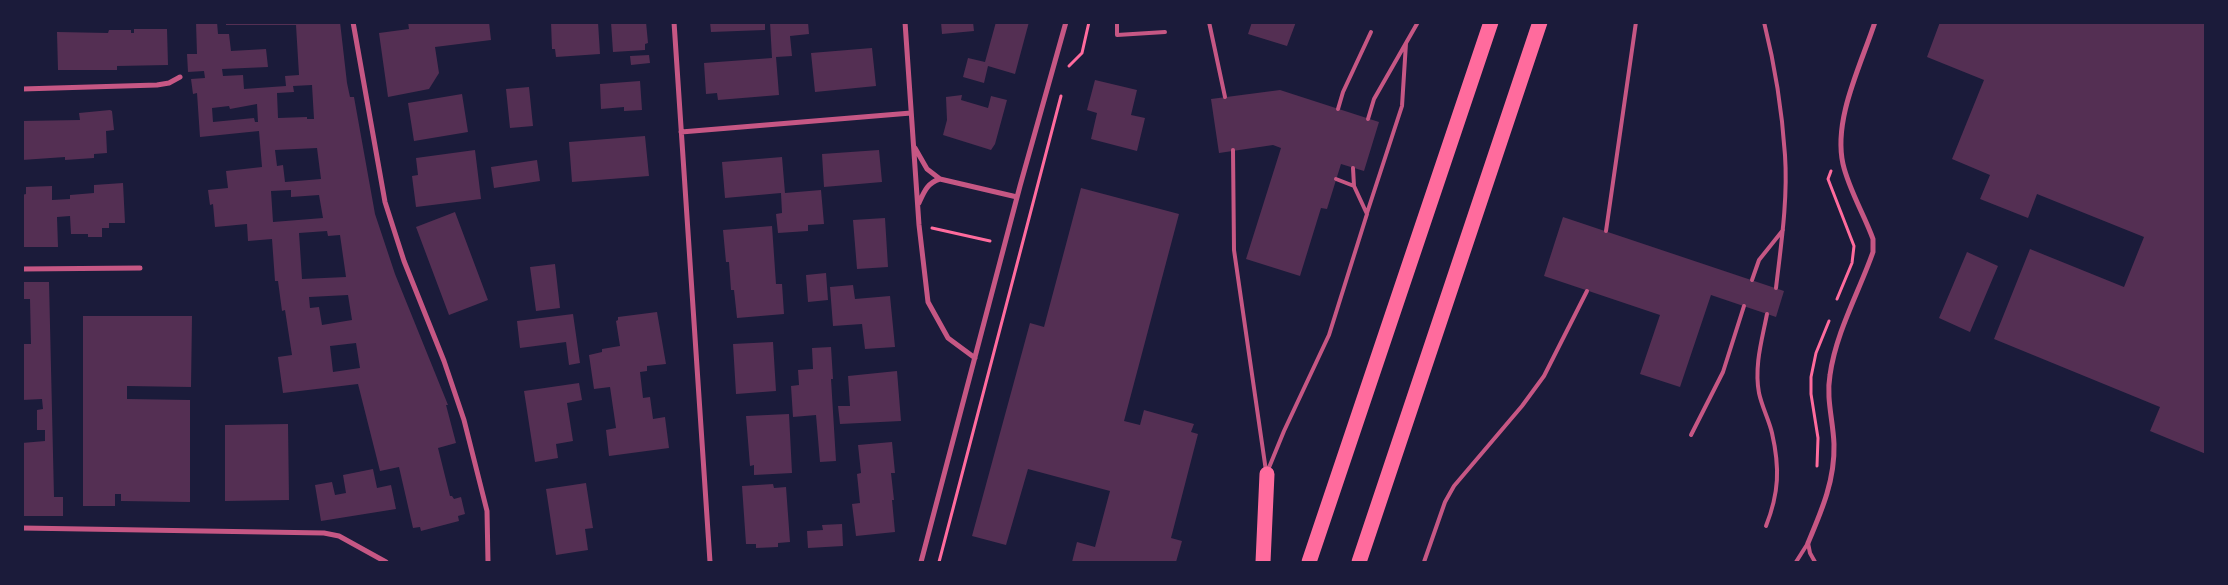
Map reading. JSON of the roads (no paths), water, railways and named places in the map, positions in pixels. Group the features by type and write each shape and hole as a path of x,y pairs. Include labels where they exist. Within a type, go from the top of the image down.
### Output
{"highway":[{"path":"1309,562 1491,22"},
{"path":"1359,562 1540,22"},
{"path":"1263,562 1266,474"}],"street":[{"path":"353,22 384,202 404,261 444,361 464,420 487,511 488,562"},
{"path":"674,22 710,562"},
{"path":"905,22 919,225 928,302 948,338 975,358"},
{"path":"921,562 1017,197 1066,22"},
{"path":"1808,543 1824,504 1833,472 1834,442 1828,395 1834,354 1874,252 1873,239 1843,165 1840,136 1847,106 1875,22"},
{"path":"22,89 157,84 169,83 180,77"},
{"path":"681,132 911,113"},
{"path":"914,145 927,169 940,179 1017,197"},
{"path":"918,206 926,188 932,181 940,179"},
{"path":"22,269 140,268"},
{"path":"22,528 324,533 339,536 386,562"}],"lane":[{"path":"1117,22 1117,35 1165,32"},
{"path":"1209,22 1225,98"},
{"path":"1368,118 1374,99 1418,22"},
{"path":"1606,231 1636,22"},
{"path":"1764,22 1774,64 1785,156 1783,230 1776,288"},
{"path":"1338,109 1343,92 1371,32"},
{"path":"1266,474 1329,335 1402,106 1406,43"},
{"path":"1233,150 1234,250 1266,474"},
{"path":"1353,168 1354,186 1367,214"},
{"path":"1336,179 1354,186"},
{"path":"1752,280 1759,260 1783,230"},
{"path":"1424,562 1444,502 1454,486 1506,426 1544,376 1587,290"},
{"path":"1691,435 1723,372 1744,306"},
{"path":"1766,526 1773,508 1778,482 1772,432 1759,392 1757,361 1767,314"},
{"path":"1796,562 1808,543"},
{"path":"1808,543 1810,553 1815,562"}]}
